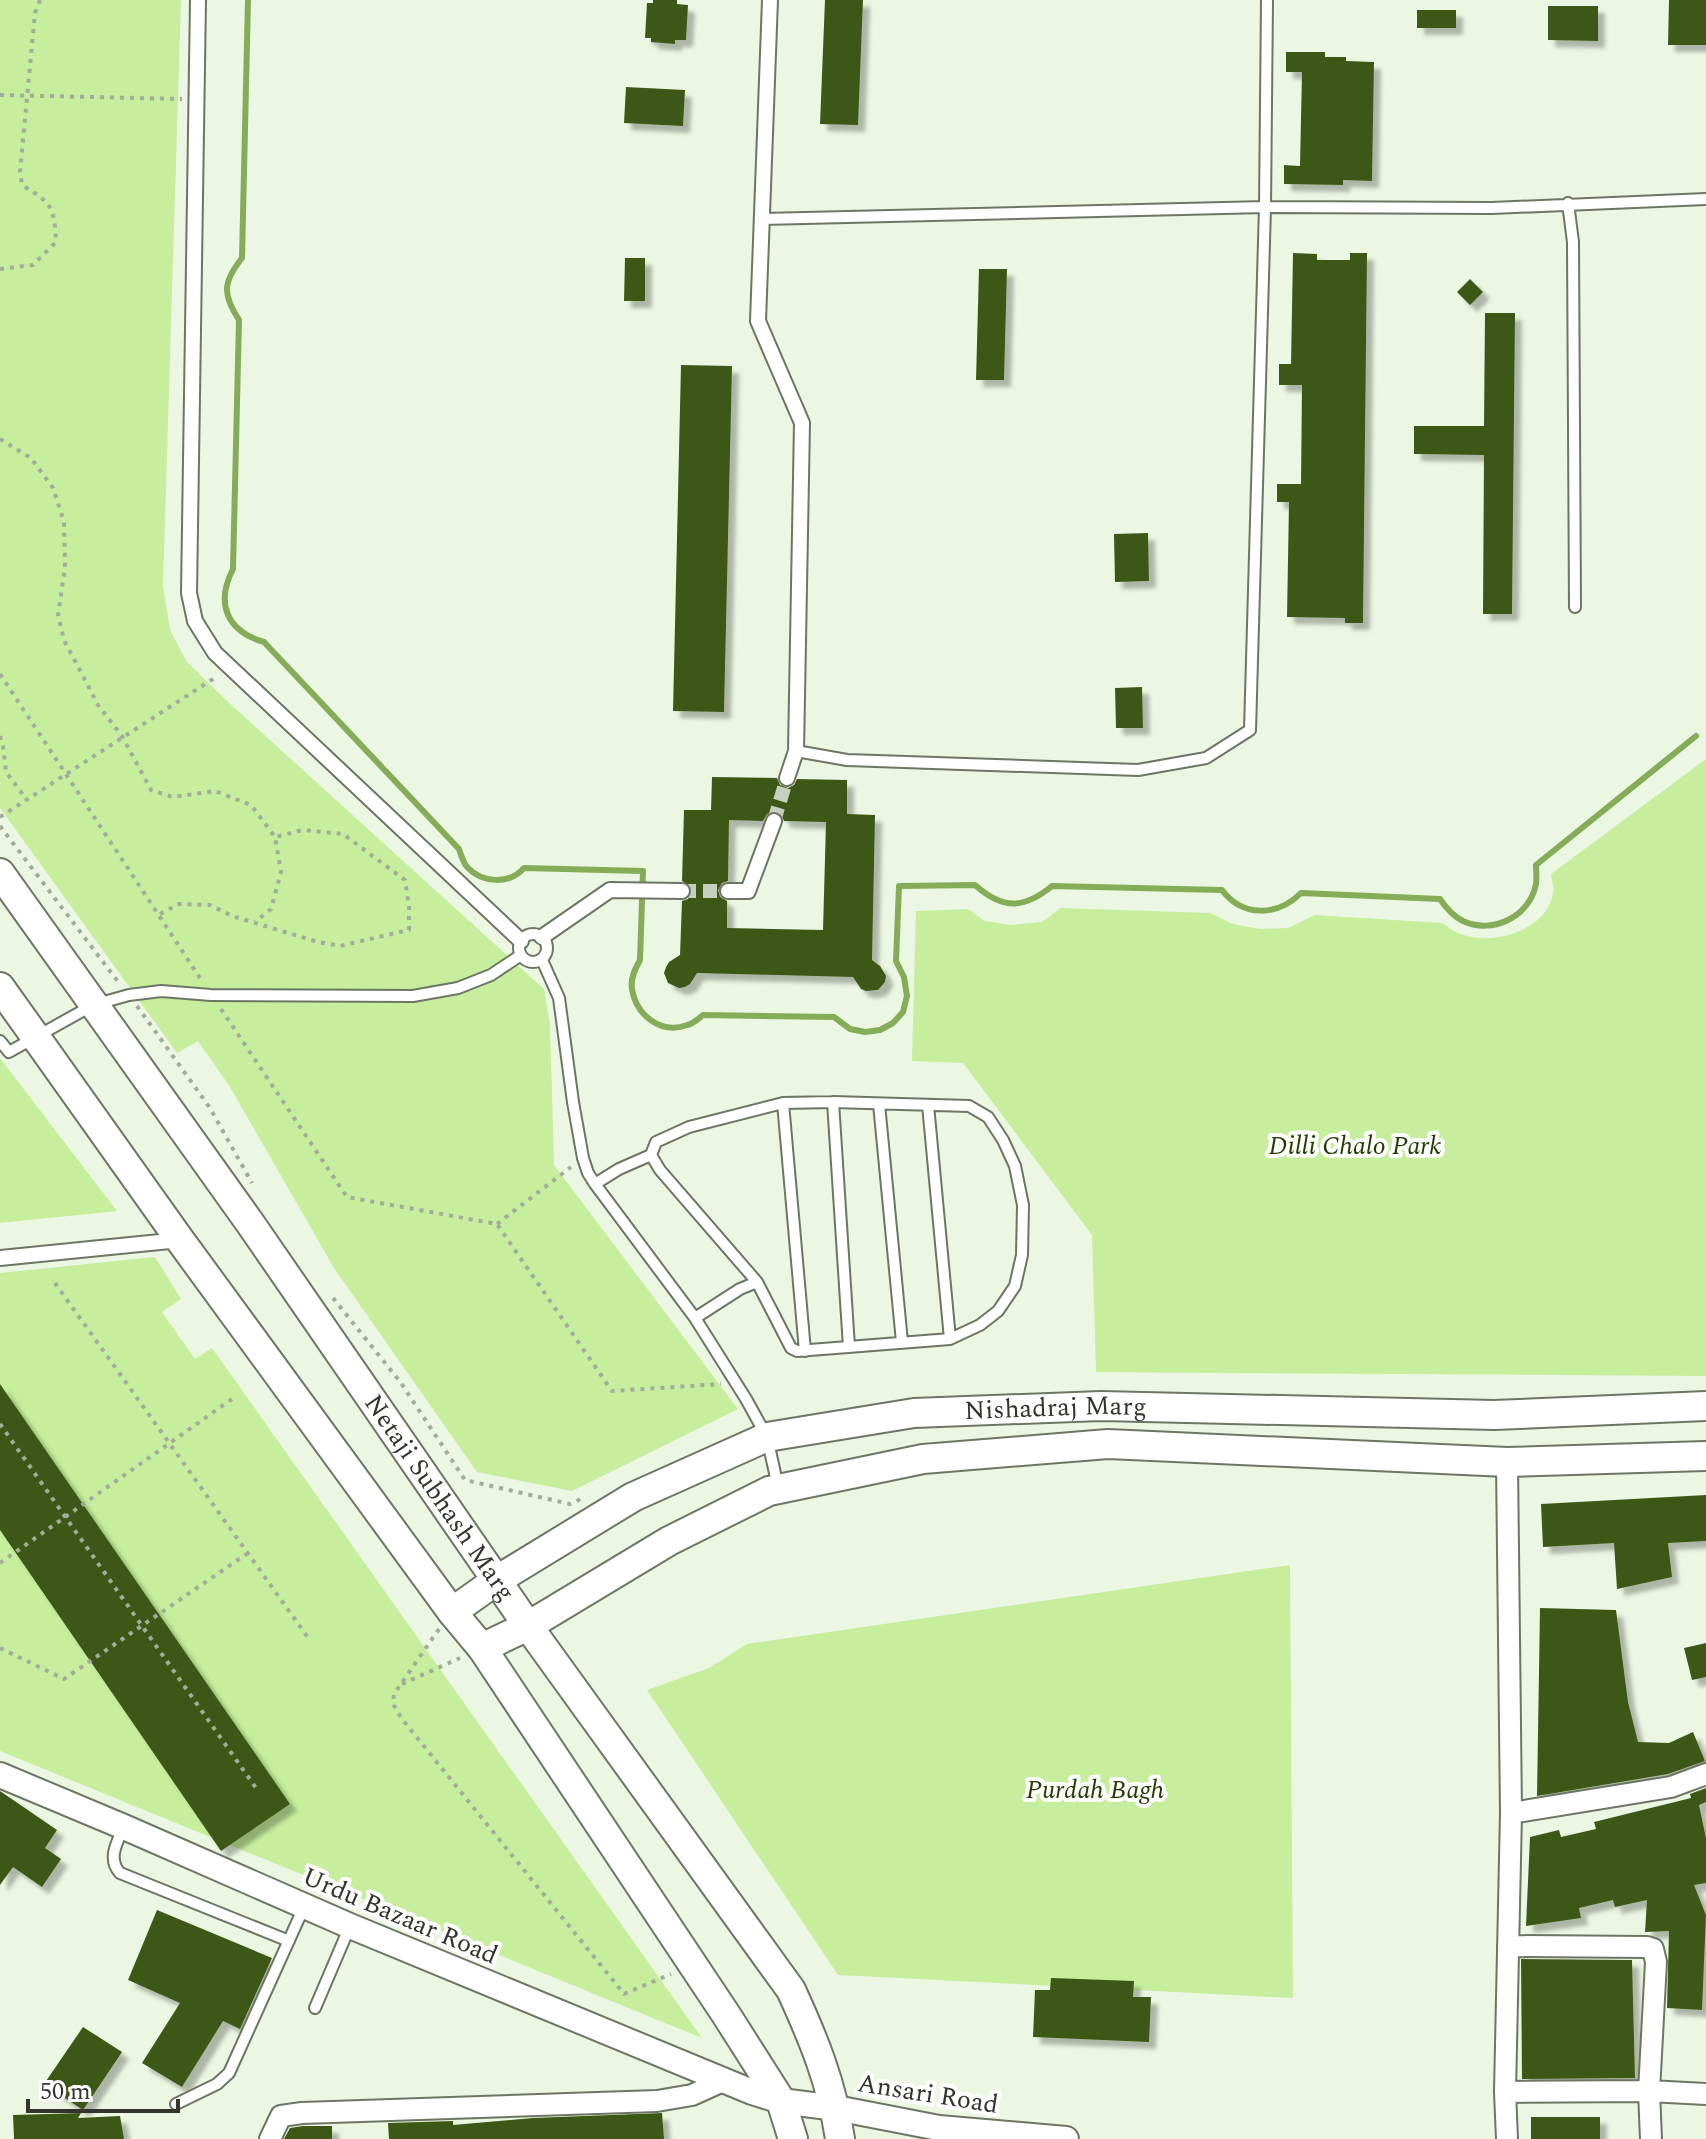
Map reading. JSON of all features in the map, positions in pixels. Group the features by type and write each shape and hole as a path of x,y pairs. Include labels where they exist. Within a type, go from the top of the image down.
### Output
{"main road":[{"name":"Netaji Subhash Marg","path":"0,873 250,1223 528,1626 791,1990 817,2048 836,2108 840,2139"},
{"name":"Netaji Subhash Marg","path":"0,987 180,1240 452,1612 482,1648 781,2101 793,2139"},
{"name":"Nishadraj Marg","path":"452,1612 497,1580 633,1497 767,1437 914,1413 1069,1407 1494,1415 1706,1406"},
{"name":"Nishadraj Marg","path":"482,1648 528,1626 669,1541 769,1491 923,1459 1108,1444 1507,1462 1706,1456"}],"street":[{"path":"198,0 189,593 195,621 215,653 521,948"},
{"path":"770,0 758,321 802,423 796,751 787,778"},
{"path":"728,891 748,891 774,821"},
{"path":"542,937 610,890 682,891"},
{"path":"0,1258 180,1240"},
{"path":"1507,1462 1511,1813 1505,2092 1507,2139"},
{"path":"1511,1813 1671,1787 1706,1774"},
{"name":"Urdu Bazaar Road","path":"0,1775 350,1926 723,2081 781,2101"},
{"path":"1508,1946 1653,1949 1656,1962 1649,2091 1651,2139"},
{"path":"270,2139 281,2116 302,2113 657,2101 692,2095 723,2081"},
{"path":"1505,2092 1649,2091 1706,2094"},
{"name":"Ansari Road","path":"781,2101 836,2108 940,2134 1066,2139"}],"lane":[{"path":"796,751 847,760 1138,770 1206,758 1250,730 1265,207 1267,0"},
{"path":"762,219 1265,207 1492,208 1706,199"},
{"path":"1568,203 1573,242 1575,607"},
{"path":"0,1041 9,1052 93,1005 129,995 161,991 211,995 413,996 458,988 491,975 521,948 531,934 542,937 547,946 542,960 528,962 521,948"},
{"path":"542,960 559,998 573,1102 588,1173 695,1318 736,1383 767,1437 778,1489"},
{"path":"833,1102 849,1347"},
{"path":"595,1184 651,1155 656,1142 689,1127 783,1103 969,1106 988,1117 1015,1166 1023,1205 1022,1255 1015,1286 998,1311 980,1325 950,1339 805,1351 791,1348 757,1282 660,1170 651,1155"},
{"path":"783,1103 805,1351"},
{"path":"879,1104 902,1342"},
{"path":"928,1105 950,1339"},
{"path":"695,1318 757,1282"},
{"path":"124,1827 113,1859 115,1869 120,1873 289,1941"},
{"path":"176,2104 217,2084 229,2073 305,1905"},
{"path":"315,2008 350,1926"}],"path":[{"path":"0,269 33,265 56,242 55,215 43,197 22,185 20,172 35,13 40,0"},
{"path":"0,95 196,99"},
{"path":"0,439 31,458 53,488 64,522 65,567 58,615 64,640 98,705 122,736 151,790 173,797 215,791 227,795 251,805 275,837 281,872 271,909 255,922"},
{"path":"0,817 230,667"},
{"path":"0,674 347,1197 497,1224 612,1391 736,1383"},
{"path":"0,736 6,772 27,800"},
{"path":"0,826 129,995 210,1108 253,1184"},
{"path":"159,915 179,904 210,905 232,916 340,946 409,930 405,880 343,834 303,830 275,837"},
{"path":"497,1224 583,1158"},
{"path":"55,1283 309,1639"},
{"path":"332,1296 401,1383 465,1480 570,1504 584,1497"},
{"path":"0,1563 232,1399"},
{"path":"0,1424 256,1788"},
{"path":"0,1648 64,1679 248,1553"},
{"path":"452,1612 394,1694 393,1704 402,1719 624,1994 692,1965"},
{"path":"400,1685 482,1648"}],"green space":[{"path":"0,0 181,0 163,585 170,630 187,662 226,700 544,989 550,1025 554,1165 738,1409 572,1491 477,1472 334,1268 230,1087 198,1041 177,1053 0,808"},
{"name":"Dilli Chalo Park","path":"1706,759 1706,1376 1096,1372 1092,1235 963,1063 912,1061 916,911 968,909 985,921 1011,925 1042,922 1061,908 1210,913 1233,924 1260,929 1288,928 1315,915 1442,923 1471,937 1501,937 1515,933 1540,918 1549,906 1553,893 1551,874"},
{"path":"0,1058 117,1211 0,1223"},
{"path":"155,1257 181,1299 162,1312 195,1359 212,1348 702,2038 0,1751 0,1273"},
{"name":"Purdah Bagh","path":"1290,1565 1293,1998 838,1975 647,1690 709,1668 747,1644"}],"building":[{"path":"653,0 677,0 677,4 688,5 686,40 675,40 675,44 651,42 651,38 645,38 647,3 653,3"},
{"path":"825,0 863,0 858,125 820,124"},
{"path":"1669,0 1706,0 1706,45 1668,45"},
{"path":"1548,6 1598,6 1598,41 1548,40"},
{"path":"1417,10 1456,10 1456,28 1417,28"},
{"path":"1286,52 1325,52 1325,57 1374,62 1372,181 1343,180 1343,185 1284,184 1284,165 1300,166 1302,72 1286,72"},
{"path":"626,87 685,90 683,126 624,123"},
{"path":"1293,253 1317,254 1317,260 1350,260 1350,253 1367,253 1363,623 1345,623 1345,618 1287,617 1289,502 1277,502 1277,484 1301,484 1302,385 1279,385 1279,364 1291,364"},
{"path":"625,258 645,258 645,301 624,301"},
{"path":"979,269 1007,269 1004,380 976,380"},
{"path":"1470,279 1483,292 1470,305 1457,292"},
{"path":"1485,313 1515,313 1512,614 1483,614 1484,455 1414,454 1414,426 1484,426"},
{"path":"681,365 732,366 724,712 673,711"},
{"path":"1148,533 1149,581 1115,582 1114,534"},
{"path":"1142,687 1143,728 1116,728 1115,688"},
{"path":"712,777 777,778 780,785 788,788 797,779 847,780 847,814 875,815 872,960 886,976 878,990 861,989 853,977 697,973 685,987 668,983 664,973 666,967 680,955 682,901 688,899 692,892 690,886 682,881 684,810 711,810","holes":["773,811 781,814 784,821 826,822 823,930 727,928 727,901 720,897 718,890 722,883 728,881 729,820 763,821"]},
{"path":"0,1384 290,1804 221,1851 0,1530"},
{"path":"1706,1495 1706,1541 1668,1543 1672,1577 1617,1589 1614,1543 1543,1547 1541,1504"},
{"path":"1540,1608 1616,1610 1628,1702 1638,1742 1669,1743 1693,1732 1705,1761 1668,1774 1537,1796"},
{"path":"1706,1643 1706,1677 1692,1680 1684,1648"},
{"path":"1706,1788 1706,1802 1699,1805 1706,1838 1706,1883 1694,1885 1706,1915 1702,2010 1667,2008 1669,1931 1645,1932 1647,1900 1615,1907 1613,1900 1579,1908 1581,1918 1526,1926 1530,1837 1559,1830 1561,1837 1596,1829 1594,1822 1691,1798 1690,1794"},
{"path":"0,1791 57,1830 45,1848 61,1859 42,1887 13,1867 0,1885"},
{"path":"157,1910 272,1958 240,2029 223,2021 182,2087 142,2063 180,2003 128,1980"},
{"path":"1521,1959 1632,1960 1635,2078 1522,2079"},
{"path":"1051,1978 1134,1981 1133,1997 1151,1997 1149,2042 1033,2037 1035,1990 1050,1990"},
{"path":"83,2027 122,2052 83,2110 44,2084"},
{"path":"81,2113 78,2118 120,2116 124,2139 14,2139 13,2115"},
{"path":"662,2113 664,2139 389,2139 388,2123 453,2121 453,2125 533,2118"},
{"path":"1531,2117 1600,2117 1600,2139 1531,2139"},
{"path":"332,2126 332,2139 284,2139 290,2128"}],"waterway":[{"path":"248,0 242,258 231,274 227,288 227,295 239,320 233,569 225,594 228,614 241,631 264,642 459,849 473,872 496,880 511,877 524,868 643,871 640,960 633,974 632,985 639,1007 659,1025 677,1027 691,1024 703,1015 834,1017 850,1029 865,1032 880,1030 893,1023 903,1012 907,996 904,977 896,961 899,886 975,885 995,899 1014,904 1032,899 1052,886 1222,890 1240,906 1261,911 1282,906 1301,893 1440,899 1450,912 1463,921 1486,926 1498,924 1526,905 1536,884 1536,865 1696,736"}],"tunnel":[{"path":"774,821 787,778"},
{"path":"682,891 728,891"}]}
